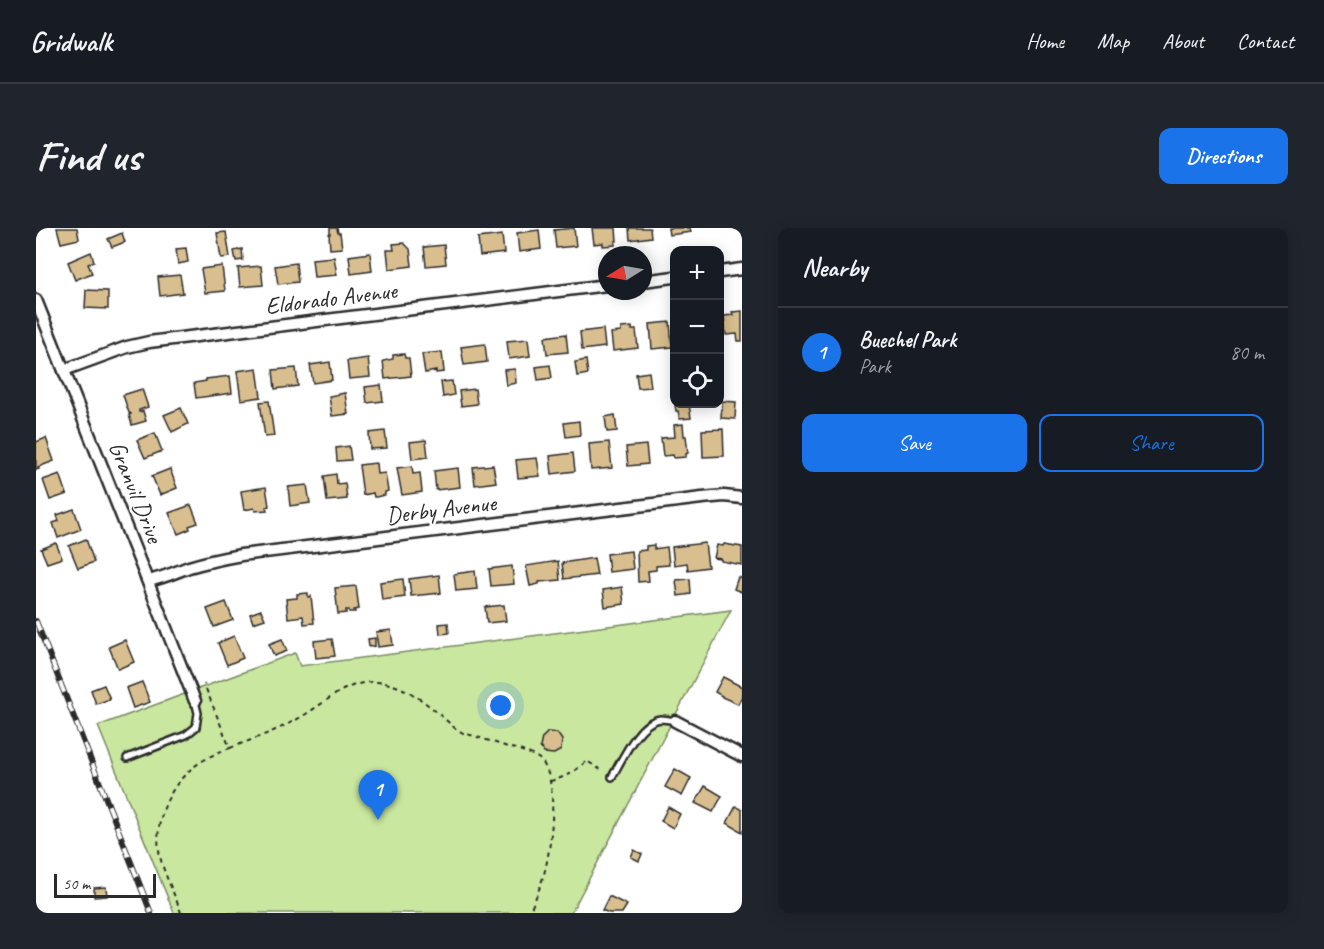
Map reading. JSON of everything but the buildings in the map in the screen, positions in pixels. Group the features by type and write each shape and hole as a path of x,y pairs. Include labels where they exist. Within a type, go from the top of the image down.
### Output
{"street":[{"path":"724,271 742,269"},
{"path":"652,280 670,278"},
{"name":"Eldorado Avenue","path":"64,370 127,347 149,342 598,286"},
{"name":"Granvil Drive","path":"36,300 195,701"},
{"name":"Derby Avenue","path":"148,581 190,567 241,555 690,499 724,496 742,498"},
{"path":"675,721 742,756"}],"lane":[{"path":"127,758 186,735 196,727 198,713 195,701"},
{"path":"612,777 644,727 653,721 662,719 675,721"}],"path":[{"path":"181,913 160,854 158,839 164,809 178,781 202,760 291,723 347,688 378,682 395,686 418,696 463,733 539,758 546,768 552,795 550,840 545,872 529,913"},
{"path":"204,684 230,748"},
{"path":"550,781 572,773 587,761 612,777"}],"green space":[{"path":"731,610 571,913 174,913 98,726 295,653 300,666"}],"railway":[{"path":"36,621 151,913"}],"place":[{"name":"Buechel Park","path":"378,820"}]}
